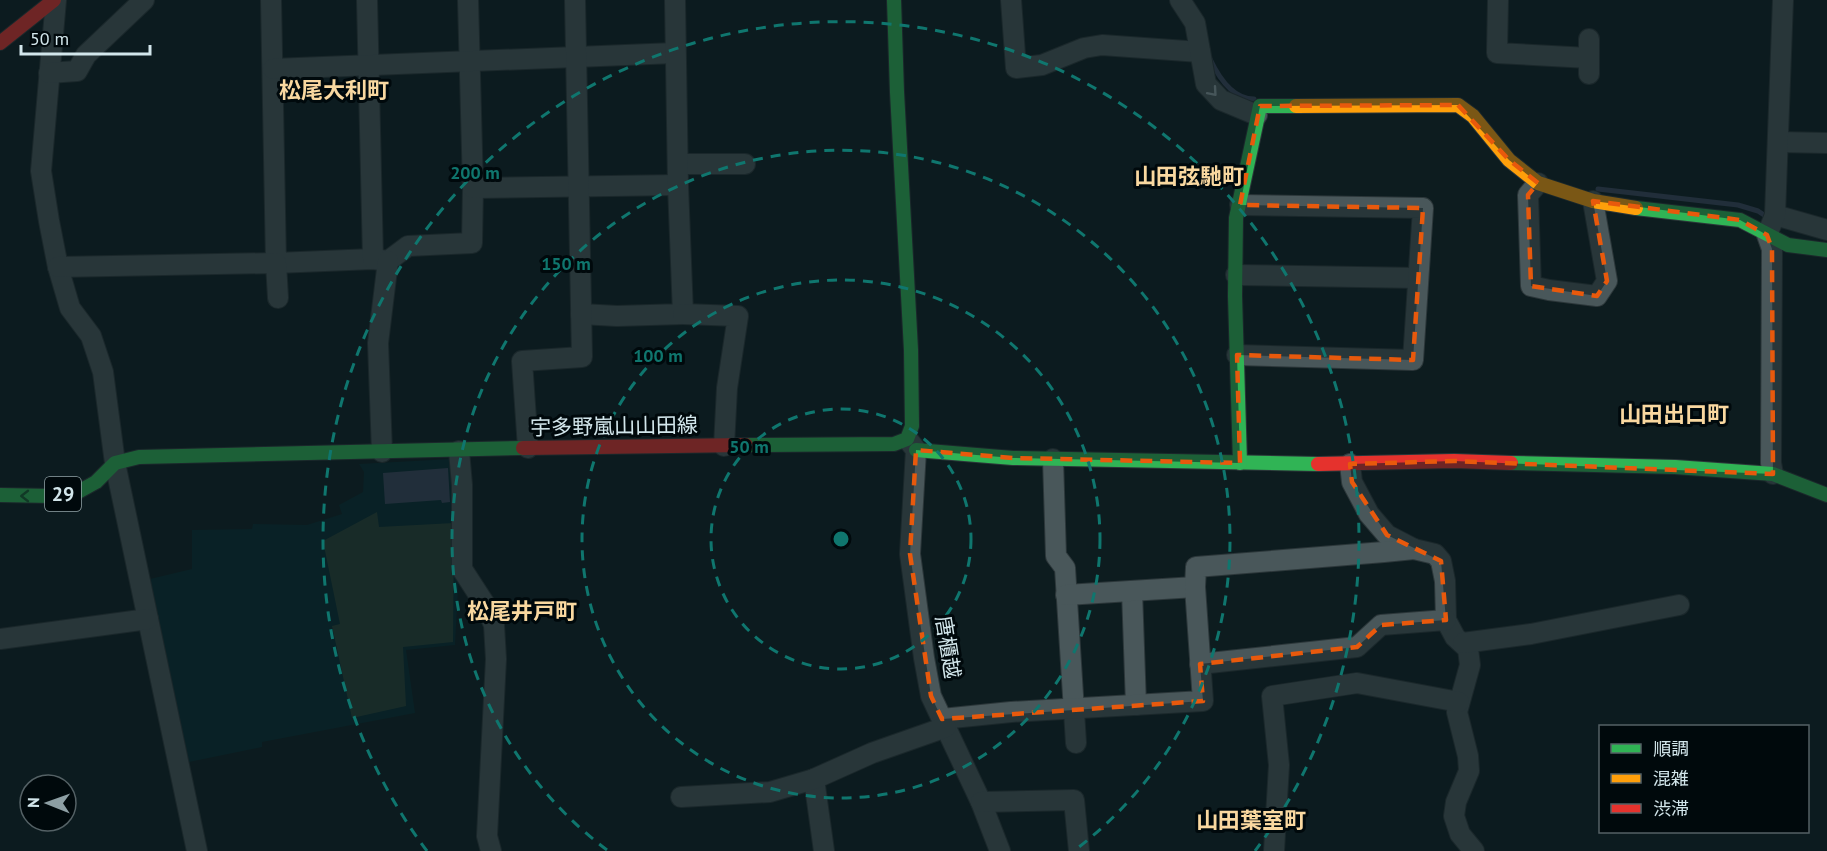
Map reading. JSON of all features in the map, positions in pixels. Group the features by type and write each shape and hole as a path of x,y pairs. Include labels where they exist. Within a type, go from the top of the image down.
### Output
{"street":[{"path":"0,44 55,0"},
{"path":"55,0 41,171 58,267 70,308 91,336 103,372 115,463 197,851"},
{"path":"49,73 77,71 86,55 144,0"},
{"path":"271,0 278,298"},
{"path":"367,0 368,66 381,260 378,343 382,452"},
{"path":"58,267 381,260 408,246 472,243 473,188 468,0"},
{"path":"528,448 522,362 582,357 574,0"},
{"path":"675,0 683,314"},
{"path":"894,0 911,350 912,445"},
{"path":"1011,0 1016,68 1042,65 1084,48 1102,45 1200,52"},
{"path":"1498,0 1497,53 1589,57"},
{"path":"1773,474 1771,463 1772,249 1767,235 1775,215 1783,0"},
{"path":"1184,2 1195,23 1206,84 1221,100 1257,115"},
{"path":"273,69 675,53"},
{"path":"1240,463 1235,296 1236,218 1260,106 1458,105 1473,116 1509,160 1538,183 1593,201 1640,209 1740,220 1788,245 1827,250"},
{"path":"1778,142 1827,143"},
{"path":"678,164 745,164"},
{"path":"1538,183 1528,195 1531,286 1597,296 1607,281 1593,201"},
{"path":"473,188 678,185"},
{"path":"1237,356 1413,360 1423,208 1240,205"},
{"path":"1775,215 1827,230"},
{"path":"1236,275 1418,278"},
{"path":"581,314 738,316 727,388 724,446"},
{"name":"宇多野嵐山山田線","path":"115,463 139,457 528,448 894,444 1013,458 1350,464 1454,461 1675,467 1773,474 1827,495"},
{"name":"唐櫃越","path":"912,445 910,554 931,696 981,802 1000,851"},
{"path":"459,451 462,485 462,568 486,606 494,626 496,659 487,846"},
{"path":"1053,459 1056,556 1065,568 1076,743"},
{"name":"29","path":"0,495 53,496 78,492 96,482 115,463"},
{"path":"1350,464 1352,482 1369,514 1387,535 1414,549 1435,554 1441,561 1445,581 1446,620 1455,636 1468,649 1470,665 1457,712 1466,747 1469,771 1456,802 1454,816 1460,834 1474,851"},
{"path":"681,797 770,792 814,779 944,723 1011,712 1203,701 1195,586 1196,567 1414,549"},
{"path":"1066,595 1195,586"},
{"path":"1131,591 1136,705"},
{"path":"1463,643 1532,634 1679,605"},
{"path":"0,639 148,619"},
{"path":"1200,664 1357,647 1381,625 1446,620"},
{"path":"1274,851 1279,765 1272,696 1357,683 1459,702"},
{"path":"814,779 824,851"},
{"path":"981,802 1074,800 1079,851"}],"highlighted area":[{"path":"1458,105 1509,160 1538,183 1528,195 1531,286 1597,296 1607,281 1593,201 1740,220 1767,235 1772,249 1773,474 1454,461 1350,464 1352,482 1387,535 1441,561 1446,620 1381,625 1357,647 1200,664 1203,701 942,719 931,696 910,554 916,450 1013,458 1240,463 1237,355 1413,360 1423,208 1240,205 1260,106"}],"shaded area":[{"path":"451,459 459,570 455,645 406,650 415,713 262,742 262,747 189,762 150,579 192,569 192,530 252,529 253,524 307,525 342,514 339,505 363,492 364,472 359,464"},
{"path":"448,468 450,502 442,503 441,500 385,504 383,473"}],"green space":[{"path":"377,512 379,527 454,523 453,642 403,647 406,706 352,718 332,626 340,624 323,541"}],"waterway":[{"path":"1210,59 1222,79 1233,91 1246,98 1254,99"},
{"path":"1598,189 1738,205 1758,211 1770,219"}],"traffic: fast":[{"path":"746,445 894,444 907,439 912,426 911,350 894,0"},
{"path":"1240,463 1235,296 1236,218 1260,106 1296,106"},
{"path":"1636,208 1740,220 1788,245 1827,250"},
{"path":"0,495 53,496 78,492 96,482 115,463 139,457 523,448"},
{"path":"916,450 1013,458 1318,464"},
{"path":"1511,463 1675,467 1773,474 1827,495"}],"traffic: slow":[{"path":"1296,106 1458,105 1473,116 1509,160 1538,183 1593,201 1636,208"}],"traffic: jam":[{"path":"0,43 54,0"},
{"path":"523,448 746,445"},
{"path":"1318,464 1454,461 1511,463"}],"district":[{"name":"松尾大利町","path":"334,90"},
{"name":"山田弦馳町","path":"1189,176"},
{"name":"山田出口町","path":"1674,414"},
{"name":"松尾井戸町","path":"522,611"},
{"name":"山田葉室町","path":"1251,820"}]}
